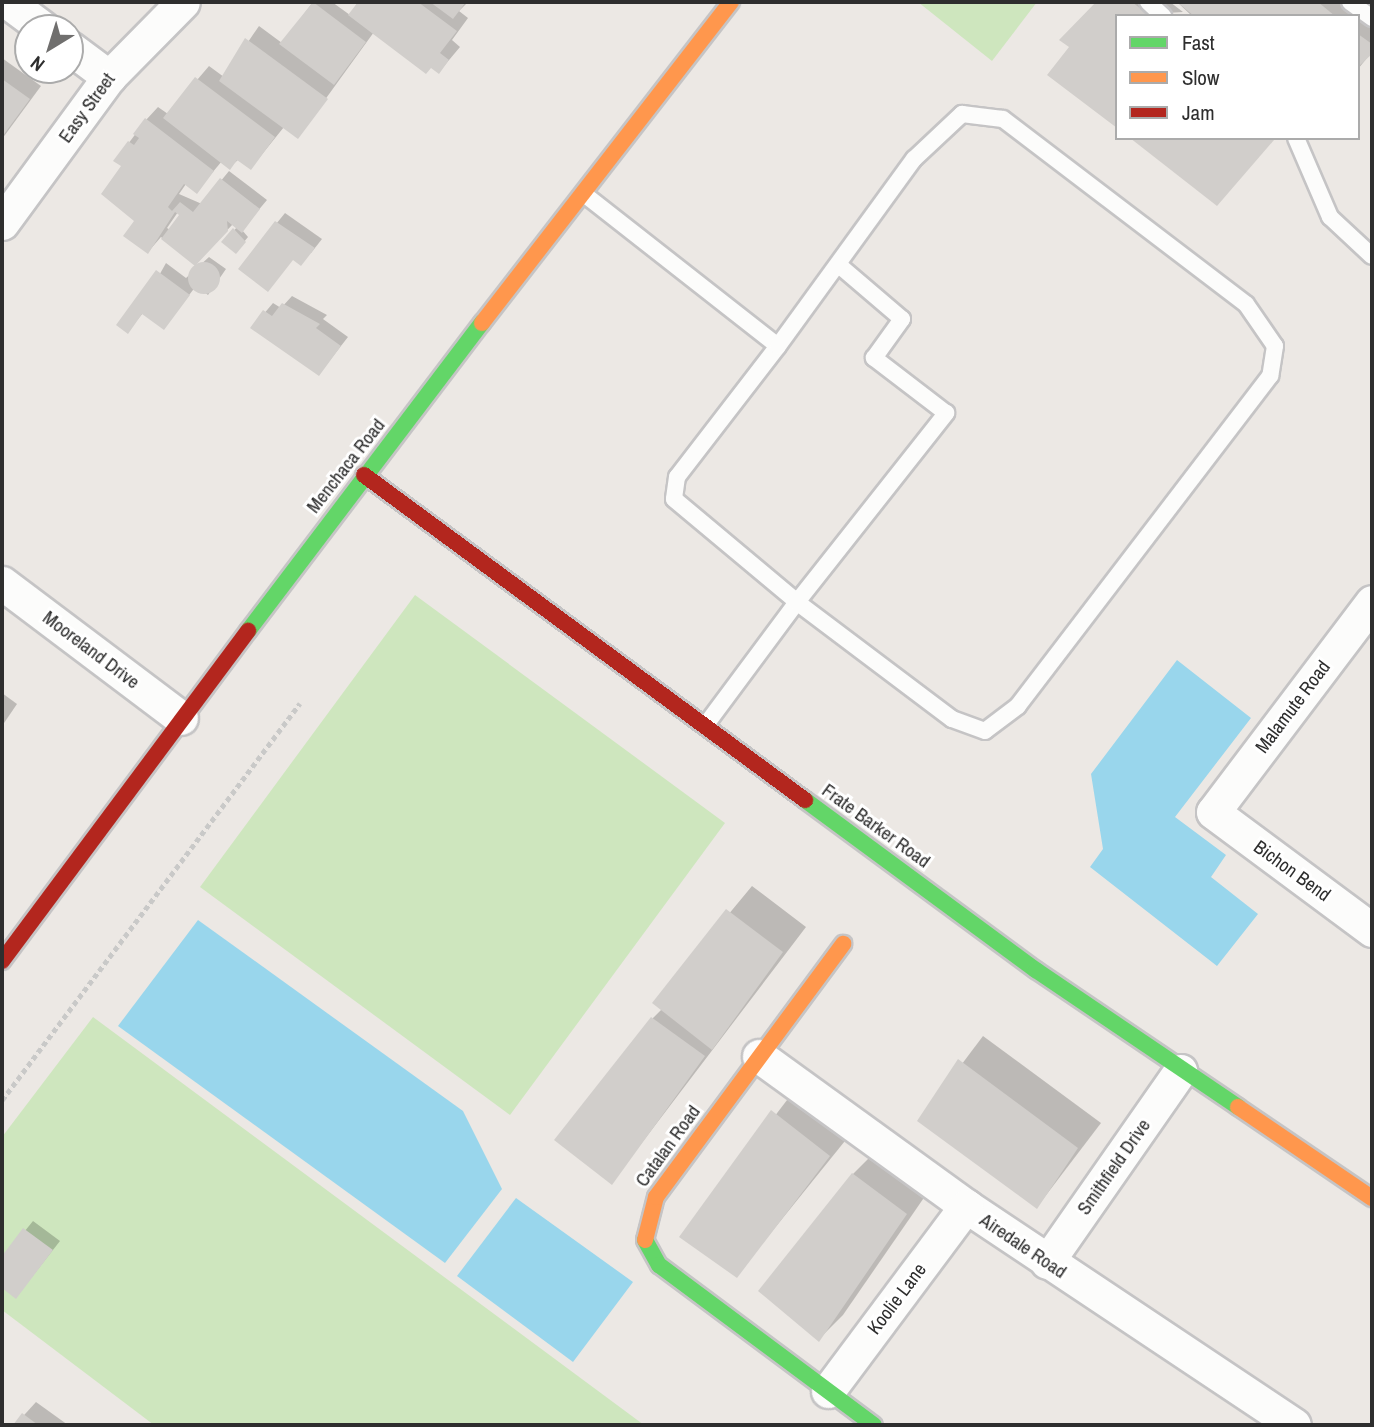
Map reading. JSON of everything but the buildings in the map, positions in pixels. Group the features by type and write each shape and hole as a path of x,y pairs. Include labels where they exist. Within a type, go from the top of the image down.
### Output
{"street":[{"path":"8,2 24,14"},
{"name":"Easy Street","path":"2,223 109,76 183,2"},
{"name":"Menchaca Road","path":"2,961 365,475 731,2"},
{"path":"84,58 109,76"},
{"name":"Frate Barker Road","path":"365,475 705,727 1180,1071 1372,1198"},
{"name":"Mooreland Drive","path":"2,583 181,718"},
{"name":"Malamute Road","path":"1213,812 1372,602"},
{"name":"Bichon Bend","path":"1213,812 1372,930"},
{"name":"Catalan Road","path":"843,944 656,1197 643,1239 659,1265 874,1425"},
{"name":"Airedale Road","path":"759,1056 1047,1262 1294,1425"},
{"name":"Smithfield Drive","path":"1047,1262 1180,1071"},
{"name":"Koolie Lane","path":"828,1391 966,1206"}],"lane":[{"path":"1148,2 1161,14"},
{"path":"1350,2 1372,18"},
{"path":"962,114 1003,119 1246,304 1275,346 1270,376 1018,706 985,731 952,719 797,602 674,499 677,477 840,266 914,159 962,114"},
{"path":"1297,140 1330,217 1372,256"},
{"path":"584,194 778,346"},
{"path":"705,727 797,602 946,413 874,358 902,319 840,266"}],"path":[{"path":"2,1100 300,703"}],"green space":[{"path":"918,2 1037,2 992,61"},
{"path":"415,595 725,823 510,1115 200,887"},
{"path":"93,1017 644,1425 154,1425 2,1310 2,1137"}],"water":[{"path":"1177,660 1251,718 1175,817 1226,855 1211,877 1258,914 1217,966 1090,867 1103,849 1091,774"},
{"path":"198,920 463,1111 502,1189 445,1263 118,1026"},
{"path":"516,1198 633,1282 573,1362 457,1276"}],"traffic: fast":[{"path":"248,631 482,323"},
{"path":"805,800 1036,970 1238,1107"},
{"path":"645,1240 659,1265 874,1425"}],"traffic: slow":[{"path":"482,323 731,2"},
{"path":"645,1240 656,1197 843,944"},
{"path":"1238,1107 1372,1198"}],"traffic: jam":[{"path":"364,475 805,800"},
{"path":"2,961 248,631"}]}
